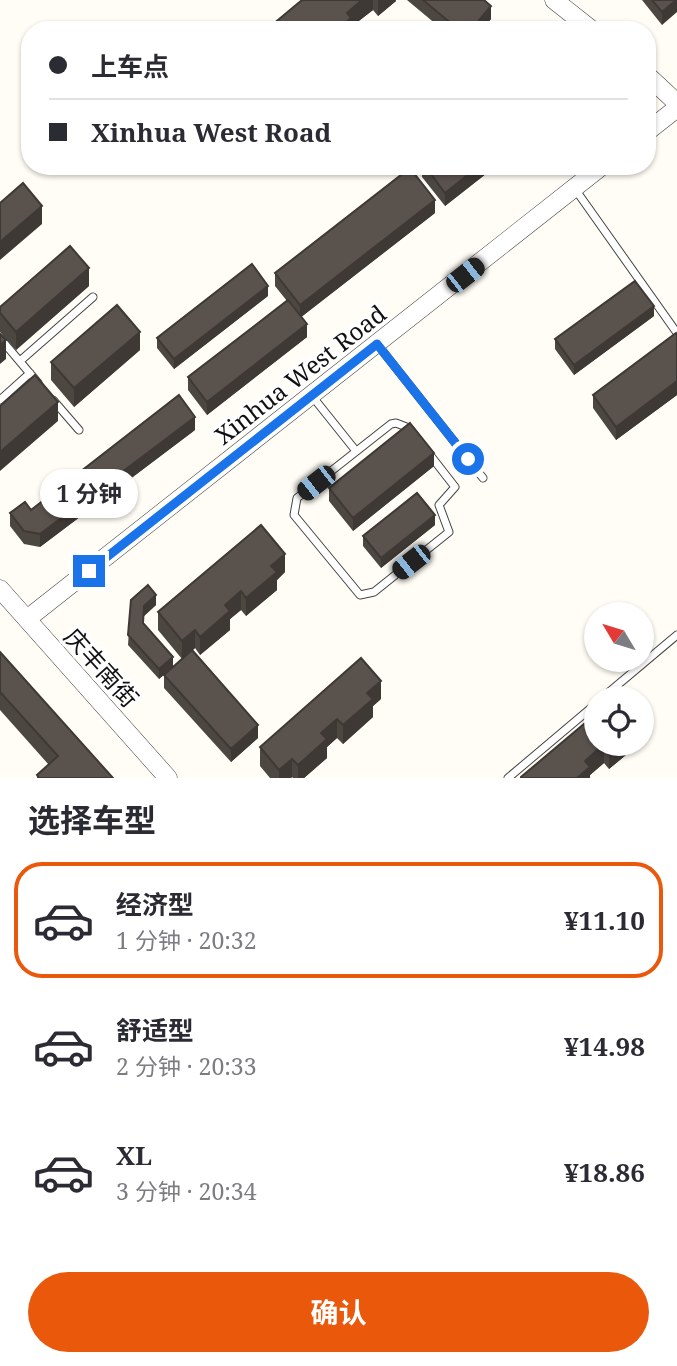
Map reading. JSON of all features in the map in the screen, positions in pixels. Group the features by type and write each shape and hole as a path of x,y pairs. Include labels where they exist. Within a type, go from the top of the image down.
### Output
{"street":[{"path":"554,0 581,21"},
{"path":"656,84 677,105 656,124"},
{"name":"Xinhua West Road","path":"27,619 591,175"},
{"name":"庆丰南街","path":"0,589 168,778"}],"lane":[{"path":"574,188 677,333"},
{"path":"20,361 93,297"},
{"path":"0,338 79,430"},
{"path":"377,344 483,478"},
{"path":"0,400 30,373"},
{"path":"312,395 356,452"},
{"path":"396,422 409,428 456,487 439,505 449,532 374,592 365,595 353,589 294,515 293,508 296,498 356,452 396,422"},
{"path":"616,686 677,635"},
{"path":"508,778 584,714"}],"building":[{"path":"302,0 362,0 347,13 351,18 348,21 277,21"},
{"path":"423,0 484,0 491,6 478,21 448,21"},
{"path":"652,0 676,0 662,12"},
{"path":"401,175 415,175 435,200 300,305 275,273"},
{"path":"432,175 468,175 445,193"},
{"path":"23,183 42,206 0,242 0,203"},
{"path":"70,246 89,268 16,332 0,313 0,307"},
{"path":"252,264 268,286 174,359 157,338"},
{"path":"635,281 654,306 574,365 555,339"},
{"path":"288,300 307,324 207,402 188,377"},
{"path":"117,305 140,332 74,388 51,362"},
{"path":"676,333 677,381 616,427 593,395"},
{"path":"0,334 6,340 0,345"},
{"path":"35,375 58,402 0,452 0,406"},
{"path":"179,395 195,417 40,534 24,531 10,513 25,502 31,510"},
{"path":"410,423 434,453 353,518 329,488"},
{"path":"417,493 435,515 381,558 363,536"},
{"path":"261,525 285,554 271,566 277,572 246,598 241,591 225,605 230,611 200,637 195,630 182,641 158,612"},
{"path":"148,585 156,595 144,606 143,623 173,657 159,669 128,635 131,600"},
{"path":"192,650 258,725 231,749 164,675"},
{"path":"0,652 113,778 39,778 37,775 58,756 0,692"},
{"path":"361,658 381,681 367,693 373,699 343,725 337,719 321,733 327,739 298,765 292,759 279,770 260,747"},
{"path":"584,724 584,756 591,756 585,761 590,767 577,778 521,777"}],"route":[{"path":"89,571 377,344 468,459"}]}
